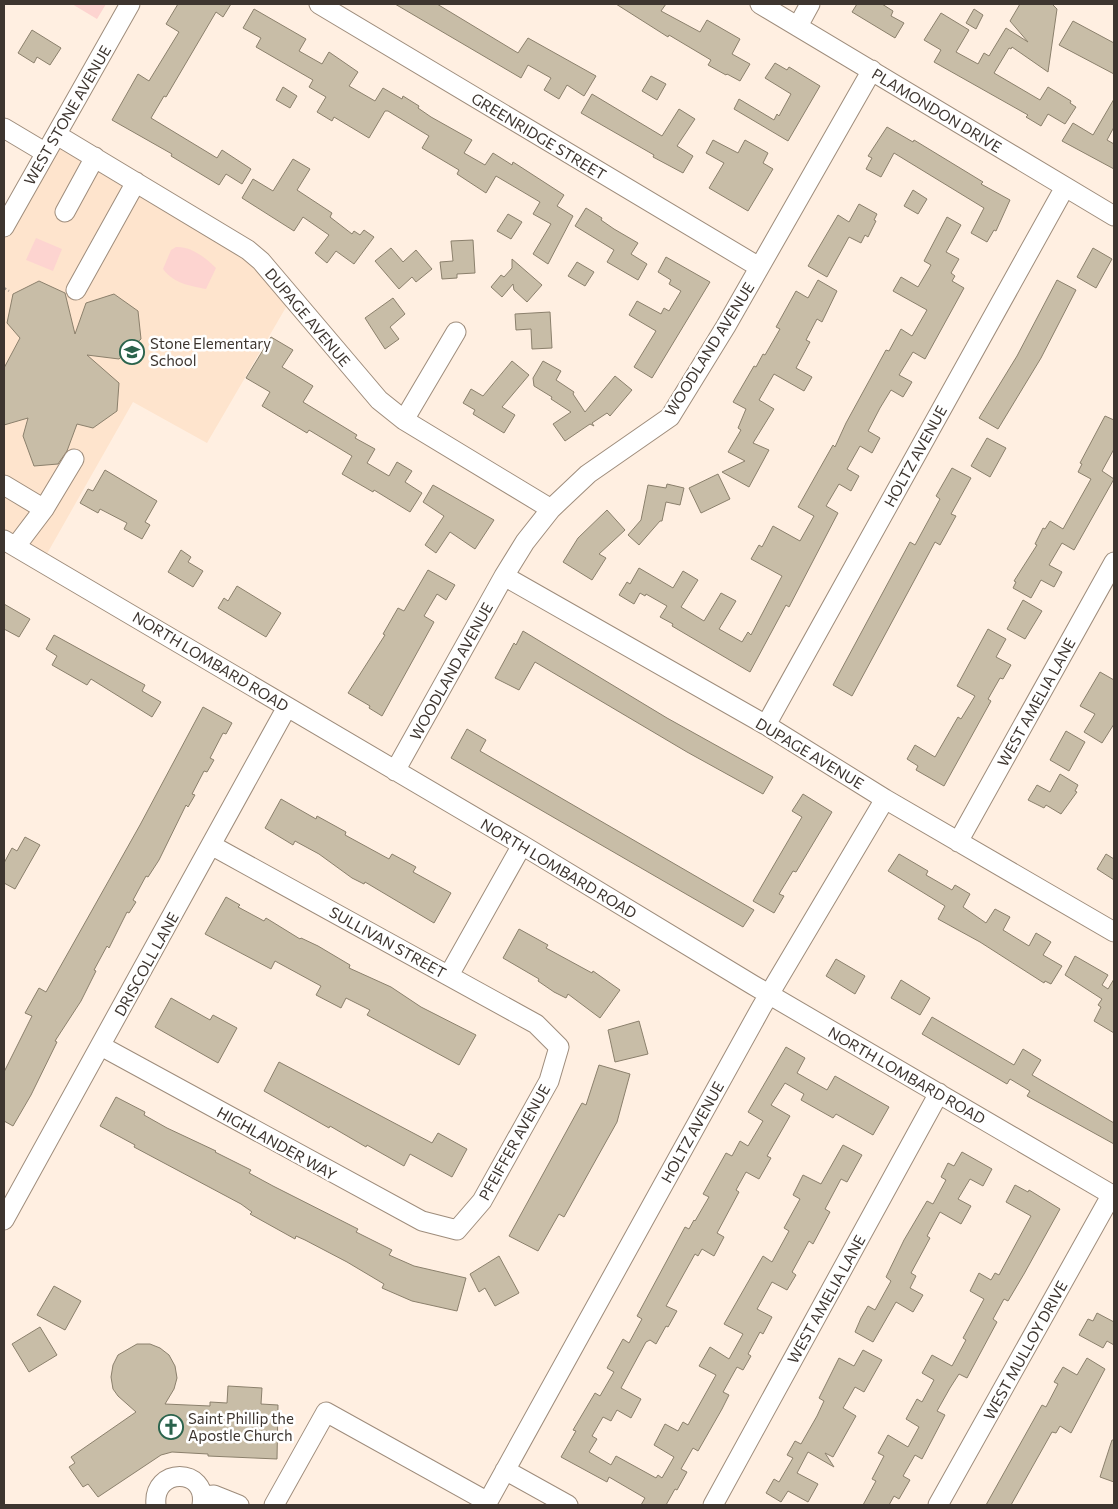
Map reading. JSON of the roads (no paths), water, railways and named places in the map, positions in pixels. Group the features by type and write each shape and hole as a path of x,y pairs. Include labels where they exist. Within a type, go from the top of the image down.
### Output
{"street":[{"name":"WEST STONE AVENUE","path":"4,226 130,4"},
{"name":"GREENRIDGE STREET","path":"319,4 759,267"},
{"name":"PLAMONDON DRIVE","path":"760,4 1114,216"},
{"path":"798,26 810,4"},
{"name":"WOODLAND AVENUE","path":"395,770 504,576 526,542 552,509 588,474 670,417 872,70"},
{"path":"4,128 46,153"},
{"name":"DUPAGE AVENUE","path":"57,134 248,250 261,261 371,393 404,420 552,509"},
{"path":"65,212 95,157"},
{"path":"76,290 136,182"},
{"name":"HOLTZ AVENUE","path":"766,725 1065,186"},
{"path":"404,420 456,332"},
{"path":"10,543 44,509 74,459"},
{"path":"4,484 44,509"},
{"name":"NORTH LOMBARD ROAD","path":"10,543 395,770 769,995 1113,1195"},
{"name":"WEST AMELIA LANE","path":"958,842 1114,562"},
{"name":"DUPAGE AVENUE","path":"504,576 766,725 885,799 1114,932"},
{"name":"DRISCOLL LANE","path":"4,1220 288,707"},
{"name":"HOLTZ AVENUE","path":"487,1504 769,995 885,799"},
{"name":"SULLIVAN STREET","path":"211,845 536,1024 559,1047"},
{"path":"450,975 522,846"},
{"name":"HIGHLANDER WAY","path":"100,1046 422,1222 457,1230"},
{"name":"PFEIFFER AVENUE","path":"457,1230 482,1201 549,1081 559,1047"},
{"name":"WEST AMELIA LANE","path":"713,1505 939,1093"},
{"name":"WEST MULLOY DRIVE","path":"938,1505 1113,1195"},
{"path":"274,1505 326,1412 487,1504"},
{"path":"505,1470 568,1505"},
{"path":"156,1505 161,1485 172,1477 186,1477 192,1480 197,1484 203,1501 214,1495 240,1505"}],"place":[{"name":"Stone Elementary School","path":"132,352"},
{"name":"Saint Phillip the Apostle Church","path":"171,1427"}]}
